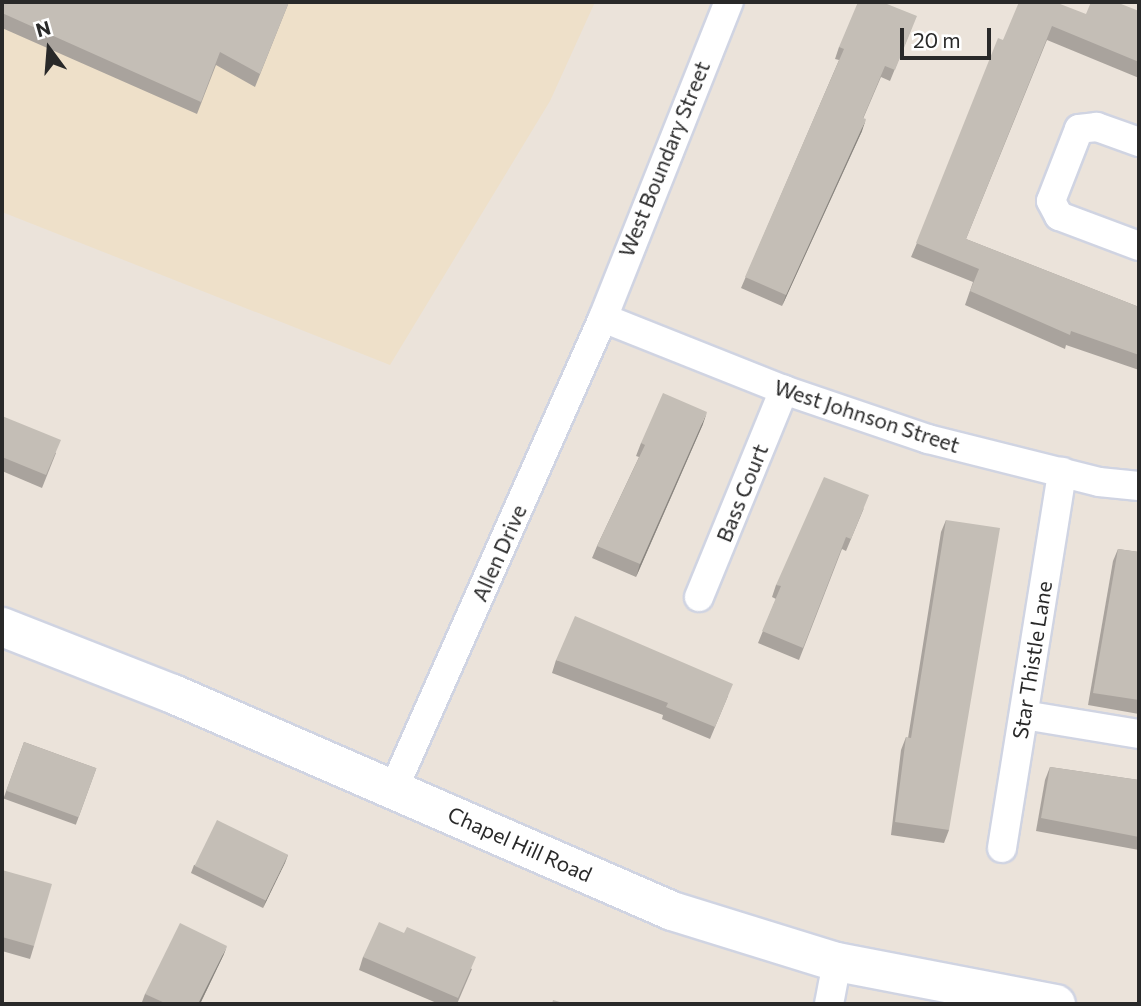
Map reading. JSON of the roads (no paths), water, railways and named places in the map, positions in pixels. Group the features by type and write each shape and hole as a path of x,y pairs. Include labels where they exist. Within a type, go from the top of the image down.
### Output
{"main road":[{"name":"Chapel Hill Road","path":"2,627 394,788 672,911 837,962 1056,1004"}],"street":[{"name":"West Boundary Street","path":"603,318 729,2"},
{"path":"1139,142 1097,127 1079,129 1051,201 1059,216 1139,246"},
{"name":"West Johnson Street","path":"603,318 784,390 928,439 1062,472 1139,486"},
{"name":"Allen Drive","path":"394,788 603,318"},
{"name":"Bass Court","path":"699,597 784,390"},
{"name":"Star Thistle Lane","path":"1002,848 1062,472"},
{"path":"1024,715 1139,734"},
{"path":"829,1004 837,962"}]}
